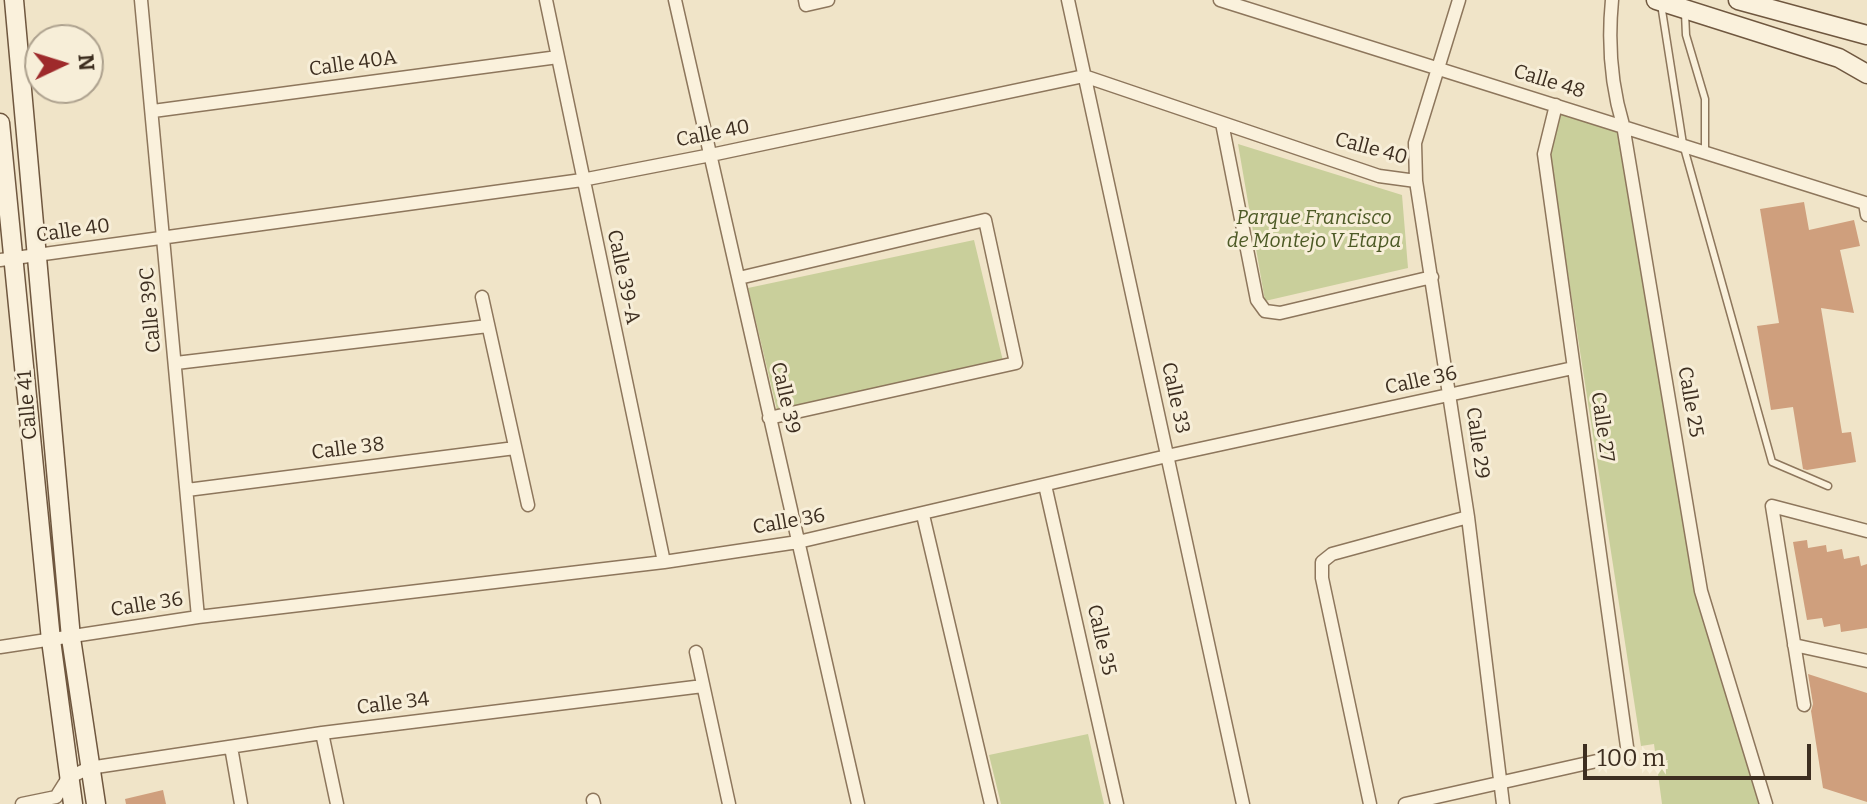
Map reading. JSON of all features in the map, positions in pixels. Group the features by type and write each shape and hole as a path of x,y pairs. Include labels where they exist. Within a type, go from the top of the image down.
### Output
{"main road":[{"name":"Calle 41","path":"14,0 71,638 96,804"},
{"path":"1744,2 1785,0"},
{"path":"1658,1 1839,58 1867,74"},
{"path":"1744,2 1867,35"},
{"name":"Calle 41","path":"0,123 6,259 73,804"}],"street":[{"name":"Calle 39C","path":"141,0 198,617"},
{"name":"Calle 39-A","path":"546,0 664,562"},
{"name":"Calle 39","path":"675,0 858,804"},
{"path":"805,2 828,0"},
{"name":"Calle 33","path":"1068,0 1243,804"},
{"name":"Calle 48","path":"1220,0 1705,151 1866,209"},
{"name":"Calle 29","path":"1459,0 1415,143 1416,181 1468,517 1503,804"},
{"name":"Calle 25","path":"1612,0 1610,26 1616,103 1623,125 1701,591 1766,804"},
{"name":"Calle 40A","path":"153,111 558,57"},
{"name":"Calle 40","path":"6,259 582,180 1084,76 1379,176 1416,181"},
{"name":"Calle 27","path":"1500,783 1628,754 1544,154 1556,105"},
{"path":"1222,123 1257,300 1265,311 1280,313 1432,277"},
{"path":"739,278 985,220 1016,363 769,418"},
{"path":"482,297 528,505"},
{"path":"176,363 488,326"},
{"name":"Calle 36","path":"0,647 198,617 664,562 798,542 1167,456 1573,368"},
{"name":"Calle 38","path":"187,490 515,448"},
{"name":"Calle 35","path":"1045,485 1117,804"},
{"path":"1804,705 1772,506 1867,531"},
{"path":"923,515 991,804"},
{"path":"1370,804 1322,578 1322,562 1332,554 1468,517"},
{"path":"1794,645 1867,661"},
{"path":"696,652 729,804"},
{"name":"Calle 34","path":"22,804 56,797 68,778 89,768 322,733 703,686"},
{"path":"322,733 337,804"},
{"path":"231,747 241,804"},
{"path":"1405,804 1500,783"}],"lane":[{"path":"1658,1 1683,144 1772,462 1828,486"},
{"path":"1684,9 1686,35 1705,99 1705,151"}],"green space":[{"path":"1555,110 1621,127 1697,594 1766,804 1662,804 1654,744 1641,746 1550,157"},
{"name":"Parque Francisco de Montejo V Etapa","path":"1238,144 1402,195 1408,268 1265,301"},
{"path":"974,240 1003,361 777,410 748,288"},
{"path":"1088,734 1104,804 1001,804 989,755"}],"building":[{"path":"1804,202 1809,230 1854,220 1860,246 1840,250 1854,313 1821,308 1842,433 1851,432 1856,462 1807,470 1803,469 1793,407 1771,410 1757,326 1779,323 1760,209"},
{"path":"1807,540 1808,548 1826,545 1827,552 1842,549 1844,559 1859,556 1861,566 1867,564 1867,628 1841,632 1840,624 1824,627 1822,618 1807,620 1793,542"},
{"path":"1808,674 1867,693 1867,802 1823,788"},
{"path":"163,790 166,804 126,804 125,799"}]}
